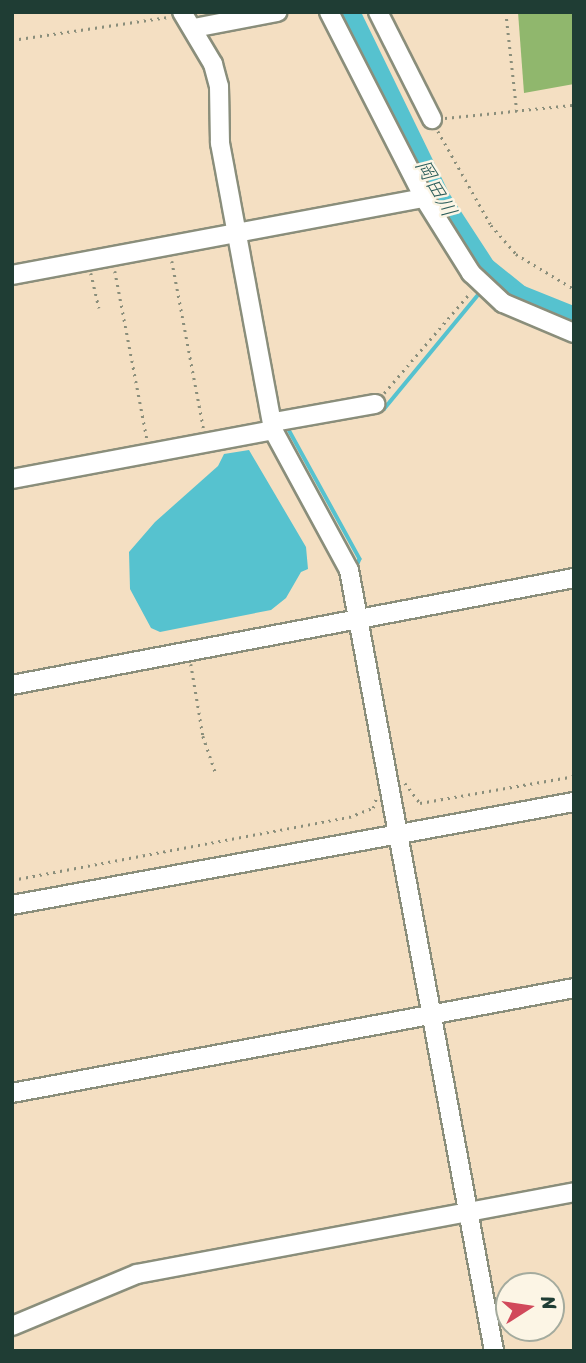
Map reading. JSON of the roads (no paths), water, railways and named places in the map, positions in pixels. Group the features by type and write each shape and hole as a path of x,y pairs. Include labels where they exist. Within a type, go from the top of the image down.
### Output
{"street":[{"path":"194,28 277,12"},
{"path":"329,12 424,198 480,282 513,308 574,333"},
{"path":"378,12 432,119"},
{"path":"180,13 194,28 219,86 220,144 274,426 347,561 360,618 494,1351"},
{"path":"12,275 424,198"},
{"path":"12,479 206,444 375,404"},
{"path":"12,685 574,578"},
{"path":"12,905 574,802"},
{"path":"12,1093 574,988"},
{"path":"12,1326 136,1274 574,1192"}],"water":[{"path":"249,450 306,547 308,569 301,572 286,598 271,610 160,632 151,628 130,589 129,552 155,522 218,466 224,454"}],"waterway":[{"name":"岡田川","path":"348,12 439,199 484,268 519,296 574,318"},
{"path":"378,410 384,409 482,290"},
{"path":"288,428 360,559 358,564"}]}
